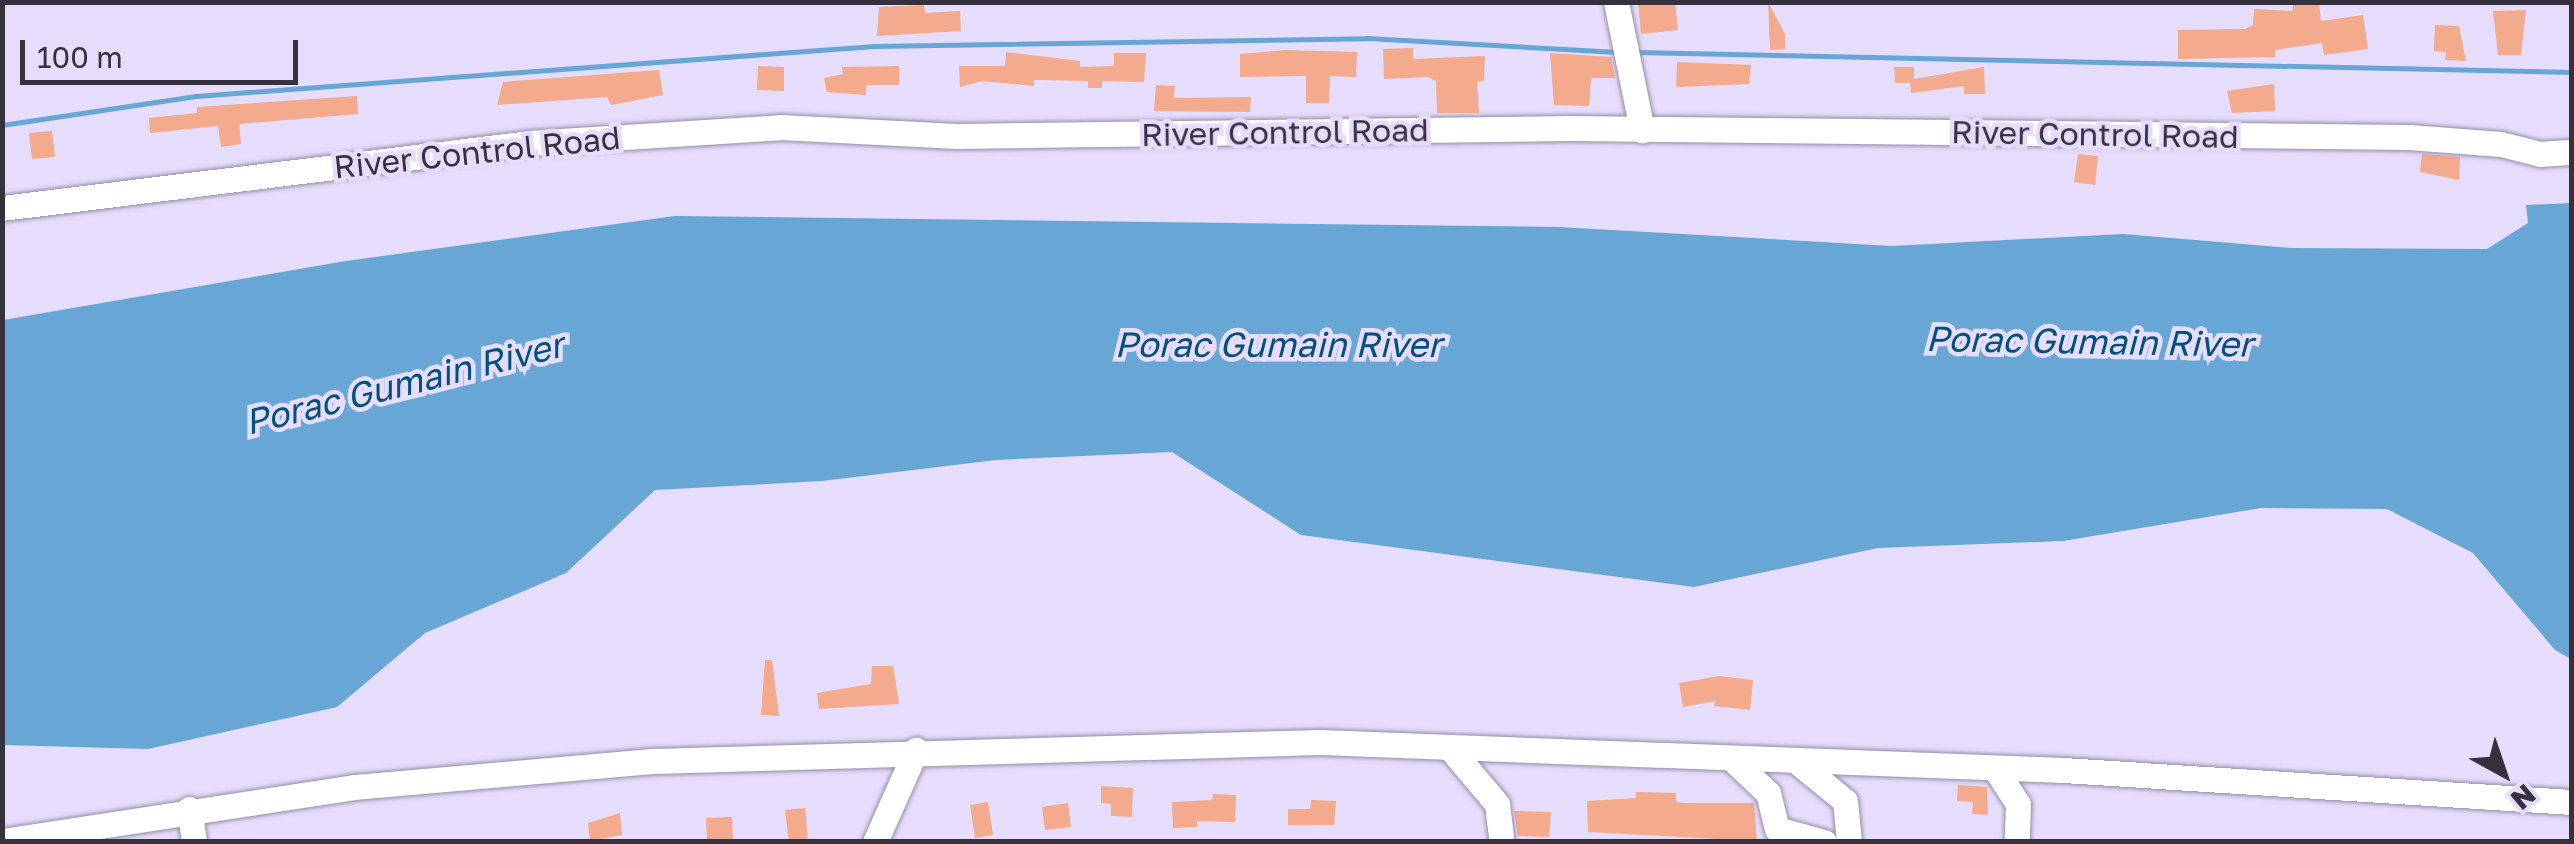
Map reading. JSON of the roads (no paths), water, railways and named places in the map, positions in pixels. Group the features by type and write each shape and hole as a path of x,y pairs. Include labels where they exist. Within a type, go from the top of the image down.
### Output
{"street":[{"path":"1616,2 1642,130"},
{"name":"River Control Road","path":"2,208 529,143 780,127 958,136 1642,130 2409,137 2501,144 2540,154 2572,152"},
{"path":"2,841 189,809 635,763 916,750 1320,742 1996,770 2572,802"},
{"path":"1449,747 1497,804 1501,837"},
{"path":"876,842 916,750"},
{"path":"1732,758 1768,793 1777,829 1824,842"},
{"path":"1800,764 1845,801 1849,842"},
{"path":"1996,770 2018,804 2017,842"},
{"path":"189,809 194,842"}],"water":[{"name":"Porac Gumain River","path":"2571,203 2571,659 2555,650 2473,553 2387,509 2261,508 2063,541 1878,548 1694,587 1301,535 1172,452 996,460 822,481 655,490 566,573 425,633 337,707 148,749 3,745 3,320 346,261 675,216 1559,227 1892,246 2123,234 2292,248 2487,249 2528,223 2526,205"}],"waterway":[{"path":"2,125 196,96 874,46 1367,38 1618,52"},
{"path":"1635,52 2572,72"}]}
